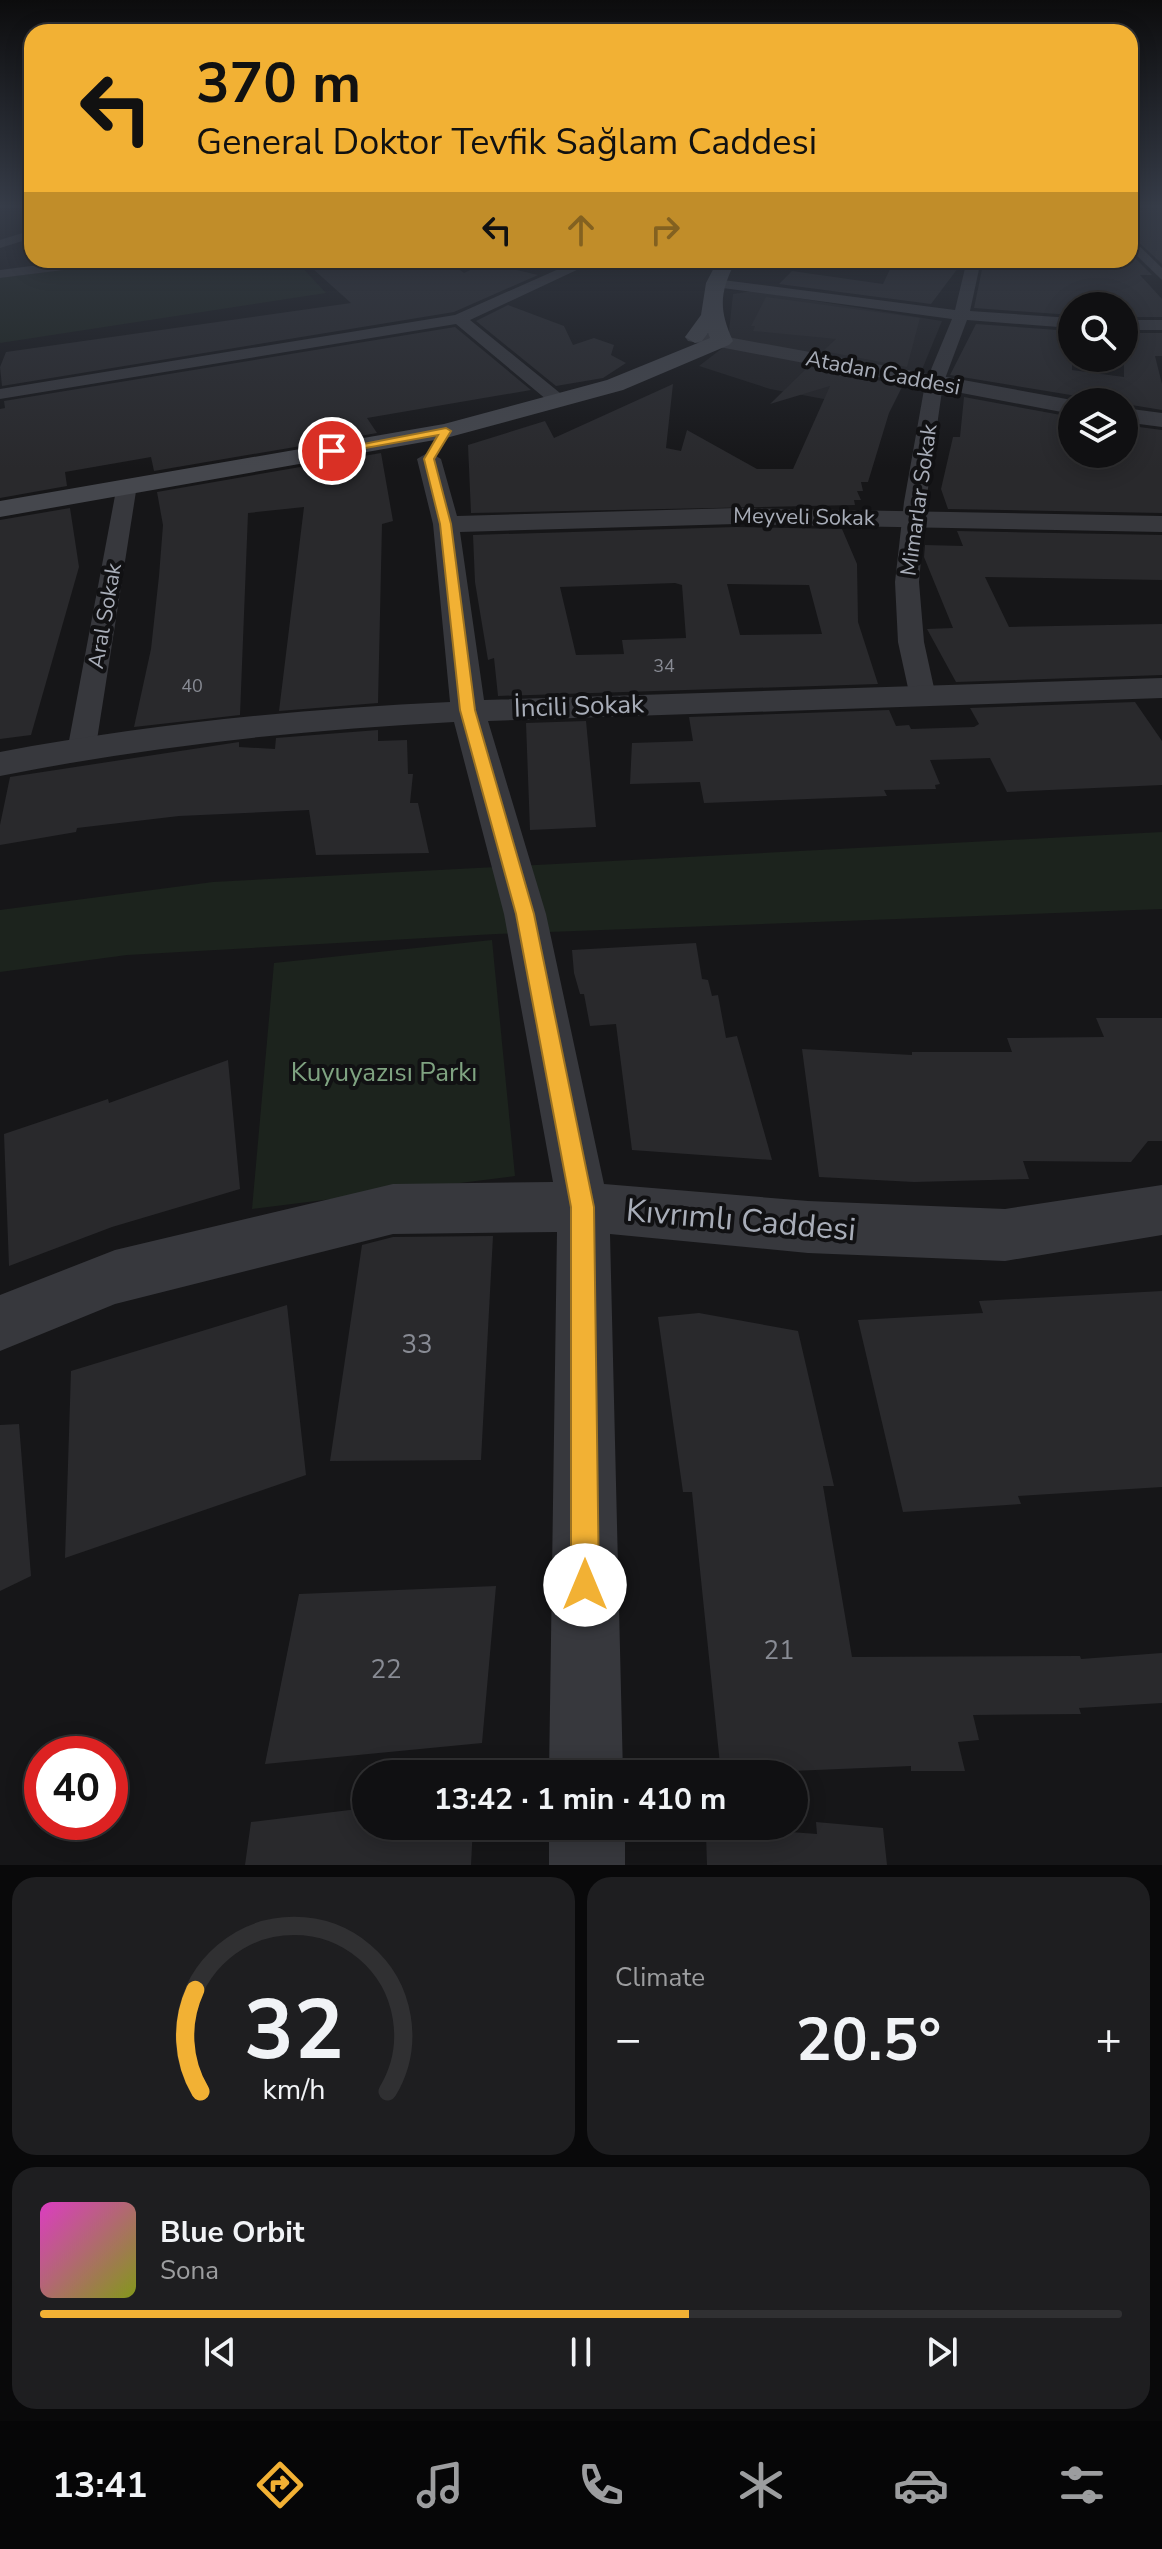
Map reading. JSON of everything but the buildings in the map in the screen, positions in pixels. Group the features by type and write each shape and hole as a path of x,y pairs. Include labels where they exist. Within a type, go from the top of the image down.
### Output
{"main road":[{"path":"0,509 127,485 422,443 615,385 691,346 711,315 714,294"},
{"path":"711,315 722,341"}],"street":[{"path":"0,394 459,319 515,294"},
{"path":"800,294 961,315 1058,322"},
{"name":"Mimarlar Sokak","path":"923,697 911,642 907,582 913,519 934,384 966,294"},
{"path":"459,319 559,401"},
{"path":"1138,325 1162,325"},
{"name":"Atadan Caddesi","path":"691,346 722,341 934,384 1058,405"},
{"path":"1138,417 1162,420"},
{"path":"422,443 446,524 468,710 525,914 583,1207 586,1760"},
{"name":"Aral Sokak","path":"82,746 127,485"},
{"name":"Meyveli Sokak","path":"446,524 736,516 1162,524"},
{"name":"İncili Sokak","path":"0,764 82,746 209,730 468,710 1162,688"},
{"name":"Kıvrımlı Caddesi","path":"0,1323 115,1277 393,1209 583,1207 808,1227 1005,1235 1162,1210"},
{"path":"587,1840 587,1865"}],"shaded area":[{"path":"733,294 772,294 942,321 921,372 728,340"},
{"path":"725,346 853,372 829,400 770,389 699,366"}],"green space":[{"path":"0,294 319,294 0,343"},
{"path":"1162,832 1162,909 496,934 127,955 0,972 0,910 213,882"},
{"name":"Kuyuyazısı Parkı","path":"492,940 515,1176 252,1209 274,963"}],"route":[{"path":"332,451 446,431 429,459 446,524 468,710 525,914 583,1207 585,1585"}]}
